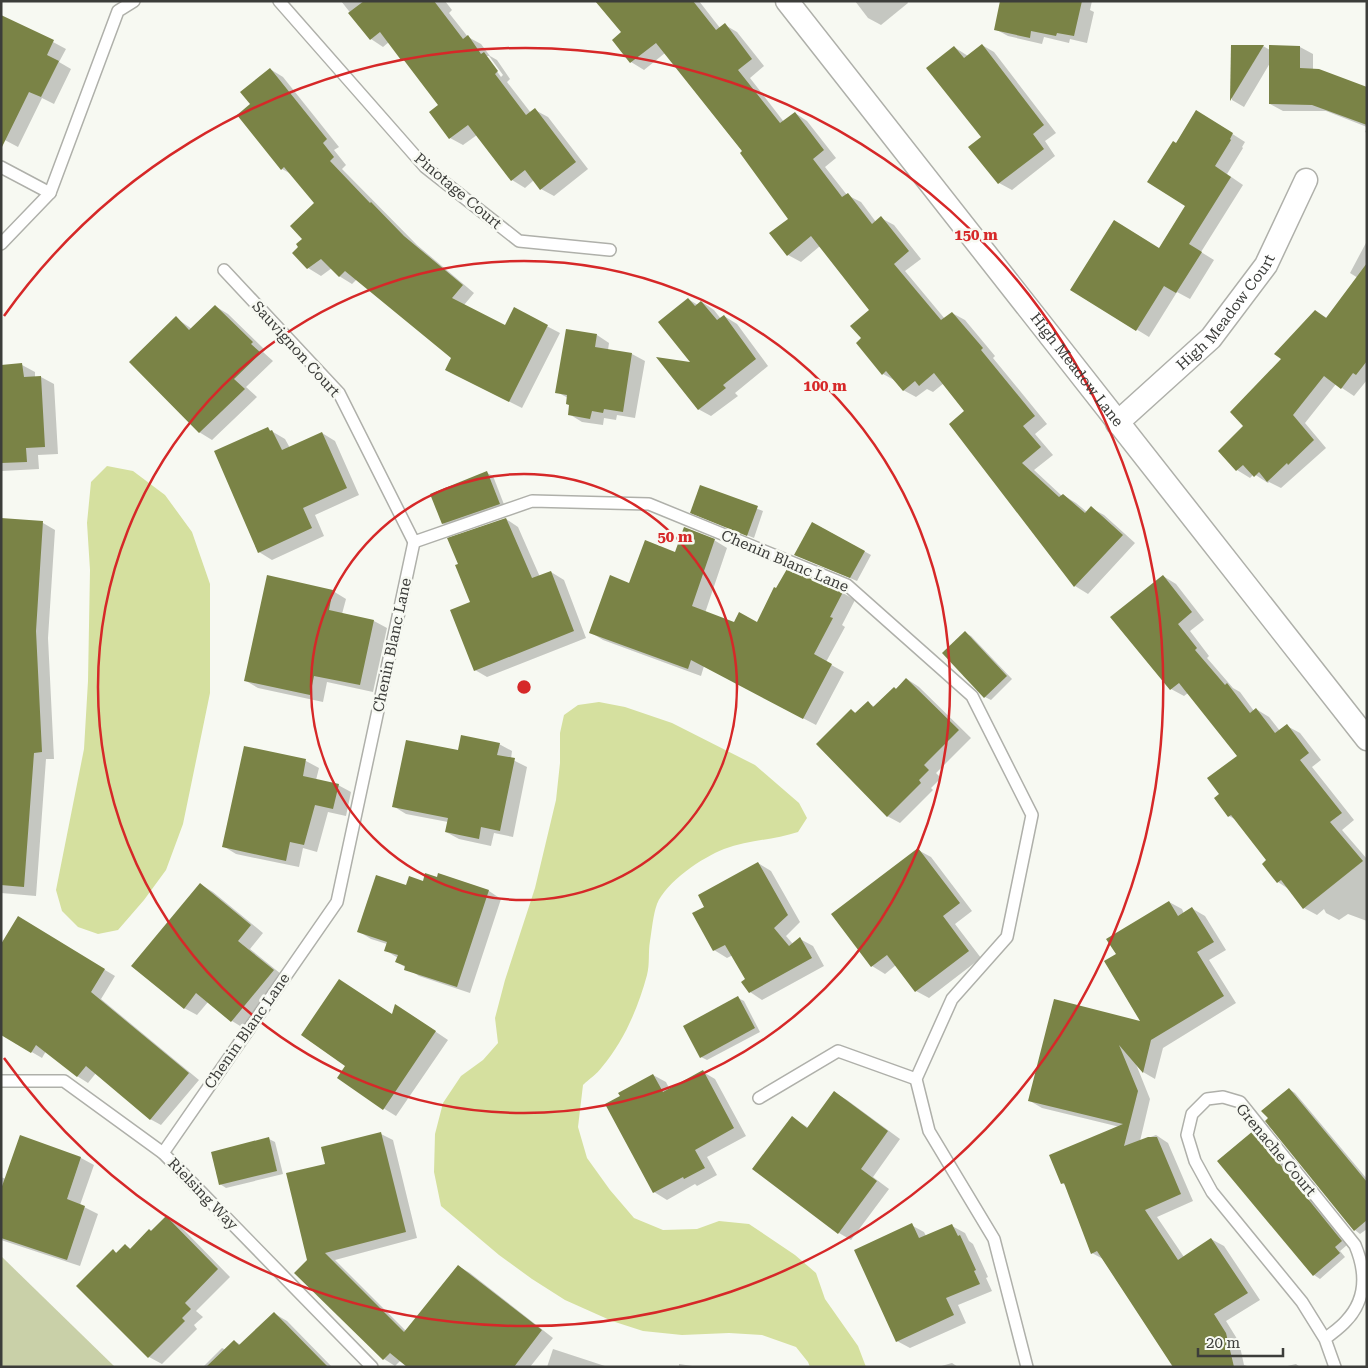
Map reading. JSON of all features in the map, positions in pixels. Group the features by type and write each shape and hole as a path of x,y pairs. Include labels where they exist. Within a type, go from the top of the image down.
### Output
{"street":[{"name":"High Meadow Lane","path":"787,1 1367,739"},
{"name":"High Meadow Court","path":"1117,423 1212,338 1266,265 1306,180"}],"lane":[{"path":"1,244 50,193 118,11 134,1"},
{"name":"Pinotage Court","path":"279,1 425,167 519,242 610,250"},
{"path":"1,167 50,193"},
{"name":"Sauvignon Court","path":"224,270 339,393 414,542"},
{"name":"Chenin Blanc Lane","path":"163,1153 337,902 414,542 532,501 649,504 846,585 972,696 1032,815 1007,937 952,999 916,1079"},
{"path":"759,1098 838,1051 916,1079 930,1131 994,1239 1027,1367"},
{"name":"Rielsing Way","path":"1,1080 64,1081 163,1153 372,1367"},
{"name":"Grenache Court","path":"1325,1339 1347,1320 1360,1299 1364,1279 1362,1262 1356,1245 1240,1102 1223,1097 1207,1099 1192,1114 1188,1135 1195,1161 1212,1192 1302,1302 1325,1339 1335,1367"}],"shaded area":[{"path":"107,466 133,471 165,495 192,532 210,584 210,693 183,824 166,870 144,900 118,930 98,934 78,927 62,911 56,890 84,749 88,681 90,570 87,523 91,482"},
{"path":"599,702 625,707 672,723 755,765 799,803 807,818 798,832 742,844 715,853 686,871 668,887 662,896 657,904 654,917 649,945 647,975 635,1012 624,1035 610,1057 598,1072 583,1085 578,1127 587,1158 610,1190 634,1218 663,1230 697,1229 719,1221 749,1224 795,1255 816,1273 825,1299 858,1346 866,1367 810,1367 796,1347 762,1335 729,1333 682,1335 643,1331 612,1321 565,1300 532,1279 499,1255 441,1206 434,1172 435,1134 443,1103 461,1076 483,1060 498,1043 495,1018 505,980 535,888 556,800 560,763 560,733 564,715 578,705"},
{"path":"1,1256 115,1367 1,1367"}],"building":[{"path":"364,1 434,1 463,39 468,35 481,54 484,52 498,71 495,74 526,115 535,108 576,162 540,190 525,170 511,181 468,125 449,139 429,112 438,105 403,59 401,60 380,32 370,40 348,13"},
{"path":"595,1 693,1 716,30 725,23 752,59 738,70 780,123 795,112 824,150 813,159 842,197 848,193 872,224 881,216 909,251 894,264 941,320 952,312 983,348 981,350 1035,416 1023,426 1041,447 1022,463 1059,497 1063,494 1085,513 1091,506 1123,535 1074,587 949,424 964,411 934,373 919,386 915,381 903,391 886,371 882,375 856,343 861,338 850,326 869,310 811,236 787,256 769,233 788,219 740,153 742,151 656,43 630,63 612,40 621,32"},
{"path":"1000,1 1082,1 1074,36 1057,33 1056,36 1031,31 1030,38 994,30"},
{"path":"1,15 54,40 47,55 59,61 41,97 29,92 1,149"},
{"path":"982,44 1044,125 1033,134 1044,149 998,184 968,147 981,137 926,68 954,46 964,58"},
{"path":"1231,45 1264,45 1230,101"},
{"path":"1269,45 1300,46 1300,68 1319,69 1367,87 1367,125 1312,105 1269,104"},
{"path":"270,68 327,139 323,143 334,157 330,161 404,236 463,285 452,298 505,325 514,307 548,325 509,402 445,370 451,358 345,271 339,277 321,259 307,269 292,253 298,247 296,244 302,239 290,226 314,203 284,167 281,170 237,115 250,104 240,92"},
{"path":"1196,110 1233,133 1231,140 1215,166 1231,177 1189,244 1202,252 1176,293 1164,286 1136,331 1070,290 1114,220 1159,248 1185,206 1147,182 1173,141 1176,143"},
{"path":"1367,263 1367,361 1356,375 1353,373 1341,389 1324,376 1293,415 1314,440 1288,465 1287,463 1267,482 1259,472 1254,477 1243,465 1236,471 1218,451 1243,426 1230,412 1281,359 1274,354 1315,310 1326,318"},
{"path":"688,298 695,306 701,301 717,320 724,315 756,359 723,385 726,388 698,410 656,357 690,362 658,322"},
{"path":"215,305 253,342 251,344 261,353 234,379 245,389 199,433 129,362 176,316 189,330"},
{"path":"566,329 597,334 595,347 632,353 623,412 604,409 603,413 592,411 590,419 568,415 567,395 555,393"},
{"path":"22,363 24,377 41,376 45,447 26,448 27,462 1,463 1,365"},
{"path":"268,427 270,431 272,430 282,450 322,432 347,488 303,508 312,528 258,553 214,451"},
{"path":"487,471 500,504 442,524 430,494"},
{"path":"700,485 758,506 747,536 690,513"},
{"path":"1,518 43,521 36,631 42,752 34,753 24,887 1,885"},
{"path":"506,518 532,578 551,571 574,631 474,671 450,610 470,602 455,565 458,564 447,538"},
{"path":"812,522 865,551 850,578 794,555"},
{"path":"684,527 715,539 692,606 734,622 739,612 757,622 774,587 776,588 787,569 843,592 830,617 833,618 814,654 832,664 803,719 691,660 688,669 589,633 610,575 629,583 645,540 675,552"},
{"path":"267,575 333,590 329,610 374,620 360,685 314,676 310,695 244,681"},
{"path":"1163,575 1192,612 1178,624 1197,648 1195,650 1225,685 1227,683 1250,713 1256,708 1275,733 1287,724 1309,753 1300,760 1342,813 1330,822 1363,861 1303,909 1281,880 1277,883 1262,864 1266,860 1231,815 1228,817 1214,798 1219,794 1207,778 1237,756 1179,683 1170,690 1110,617"},
{"path":"965,631 1007,676 984,698 942,653"},
{"path":"906,678 959,730 924,765 929,770 919,780 921,783 887,817 816,744 851,709 855,713 868,701 873,707 894,687 896,689"},
{"path":"461,735 500,743 497,755 515,758 500,831 481,827 479,839 445,832 448,818 392,807 406,740 458,750"},
{"path":"244,746 306,759 303,776 339,784 333,809 315,805 304,845 290,842 286,861 222,847"},
{"path":"918,848 960,903 943,916 969,951 915,992 887,955 871,967 831,914"},
{"path":"758,862 788,915 774,928 789,946 800,937 812,958 749,993 741,982 745,979 725,945 713,951 692,913 704,907 698,895"},
{"path":"425,873 437,877 438,873 489,890 457,987 404,970 405,966 395,962 398,955 384,951 387,942 357,932 376,875 406,885 409,876 423,881"},
{"path":"200,883 251,925 238,941 274,970 231,1022 196,993 184,1009 131,966"},
{"path":"1169,901 1178,916 1192,907 1214,942 1197,952 1224,996 1151,1040 1143,1073 1119,1045 1138,1091 1124,1146 1148,1137 1157,1137 1181,1194 1145,1210 1178,1260 1211,1238 1248,1293 1214,1314 1226,1333 1234,1367 1173,1367 1097,1251 1091,1254 1064,1183 1061,1184 1049,1155 1123,1124 1028,1101 1054,999 1140,1021 1104,961 1116,954 1106,939"},
{"path":"18,916 105,969 91,992 189,1073 150,1120 86,1066 77,1077 36,1045 31,1053 1,1035 1,944"},
{"path":"339,979 392,1014 395,1004 436,1031 383,1110 337,1078 345,1066 301,1035"},
{"path":"738,996 755,1028 700,1058 683,1026"},
{"path":"703,1070 734,1128 695,1150 705,1168 653,1193 605,1104 620,1096 618,1093 653,1074 663,1092"},
{"path":"1289,1088 1367,1182 1367,1220 1354,1231 1265,1121 1268,1118 1261,1111"},
{"path":"834,1091 888,1131 861,1169 877,1181 838,1234 752,1169 792,1116 807,1128"},
{"path":"1253,1131 1342,1241 1335,1247 1340,1253 1313,1276 1217,1161"},
{"path":"381,1132 406,1232 325,1253 404,1332 458,1265 542,1330 514,1367 407,1367 390,1353 383,1360 294,1273 307,1260 286,1173 325,1164 321,1147"},
{"path":"20,1135 81,1157 67,1199 85,1206 67,1260 1,1238 1,1189"},
{"path":"269,1137 277,1171 219,1185 211,1152"},
{"path":"166,1216 218,1269 185,1303 191,1309 182,1318 185,1321 148,1358 76,1286 113,1249 116,1253 125,1244 130,1249 149,1229 151,1231"},
{"path":"912,1223 919,1238 952,1224 958,1236 960,1235 976,1270 974,1271 980,1284 946,1298 954,1315 896,1342 854,1250"},
{"path":"274,1312 328,1367 206,1367 234,1340 239,1345"}]}
